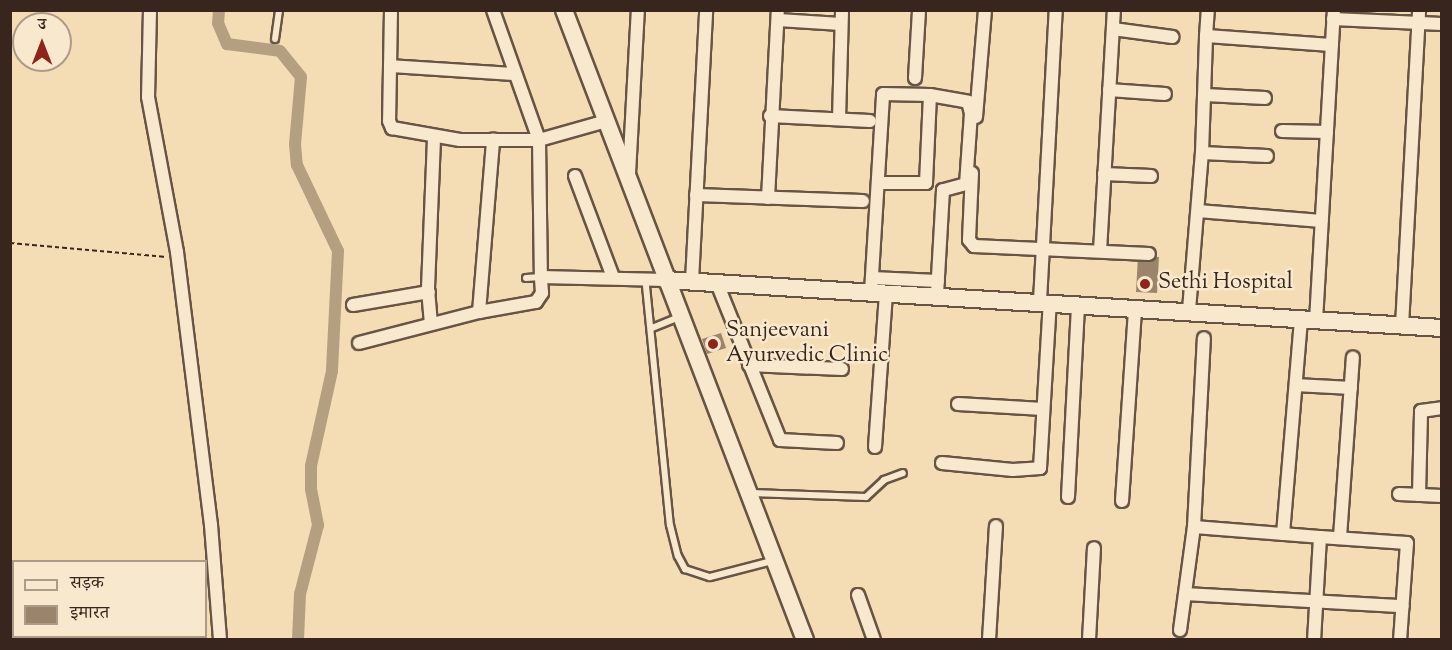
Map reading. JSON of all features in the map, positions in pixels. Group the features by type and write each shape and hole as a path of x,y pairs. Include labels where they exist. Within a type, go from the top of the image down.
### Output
{"street":[{"path":"150,10 148,96 178,258 211,525 220,639"},
{"path":"391,10 389,121 392,128 434,137 539,140 606,121"},
{"path":"359,343 479,312 536,302 542,293 539,140 494,10"},
{"path":"564,10 805,639"},
{"path":"628,180 638,10"},
{"path":"692,281 706,10"},
{"path":"839,118 842,10"},
{"path":"915,78 919,10"},
{"path":"985,10 969,240 974,246 1149,254"},
{"path":"942,464 1013,470 1040,468 1043,457 1045,302 1042,250 1056,10"},
{"path":"1100,251 1114,10"},
{"path":"1189,310 1202,153 1208,10"},
{"path":"768,198 770,116 778,15 841,24"},
{"path":"1283,534 1296,385 1322,221 1334,15 1418,17 1442,24"},
{"path":"1402,326 1418,17"},
{"path":"1113,29 1172,36"},
{"path":"1206,36 1332,45"},
{"path":"390,66 515,74"},
{"path":"1109,90 1165,94"},
{"path":"875,447 875,285 879,183 883,94 930,95 968,102 971,113 966,184 944,189 926,183 879,183"},
{"path":"926,183 930,95"},
{"path":"1205,95 1265,98"},
{"path":"770,116 870,121"},
{"path":"1282,131 1327,132"},
{"path":"431,324 429,292 434,137"},
{"path":"479,312 493,140"},
{"path":"1202,153 1267,156"},
{"path":"1104,174 1151,176"},
{"path":"575,176 613,278"},
{"path":"937,285 944,189"},
{"path":"696,195 863,201"},
{"path":"1198,211 1322,221"},
{"path":"541,277 717,283 937,285 1045,302 1442,328"},
{"path":"717,283 780,440 837,443"},
{"path":"352,304 429,292"},
{"path":"1068,497 1078,304"},
{"path":"1122,501 1135,308"},
{"path":"1180,630 1194,527 1204,338"},
{"path":"1340,537 1353,357"},
{"path":"749,365 842,369"},
{"path":"1296,385 1351,388"},
{"path":"958,404 1043,409"},
{"path":"1419,495 1421,411 1442,408"},
{"path":"1400,494 1442,496"},
{"path":"989,639 996,526"},
{"path":"1194,527 1407,543 1400,639"},
{"path":"1314,639 1320,537"},
{"path":"1089,639 1094,548"},
{"path":"1185,594 1403,606"},
{"path":"858,595 874,639"}],"lane":[{"path":"275,39 279,10"},
{"path":"526,278 541,277"},
{"path":"646,286 670,525 678,556 685,569 710,577 774,560"},
{"path":"652,328 680,316"},
{"path":"748,493 866,497 884,480 903,473"}],"path":[{"path":"10,243 178,258"}],"building":[{"path":"1138,256 1159,257 1157,293 1136,292"},
{"path":"721,333 726,348 707,354 702,339"}],"waterway":[{"path":"219,10 218,23 227,44 280,51 301,77 295,144 297,165 338,251 332,371 311,466 311,489 318,525 300,594 298,640"}],"place":[{"name":"Sethi Hospital","path":"1145,284"},
{"name":"Sanjeevani Ayurvedic Clinic","path":"713,344"}]}
